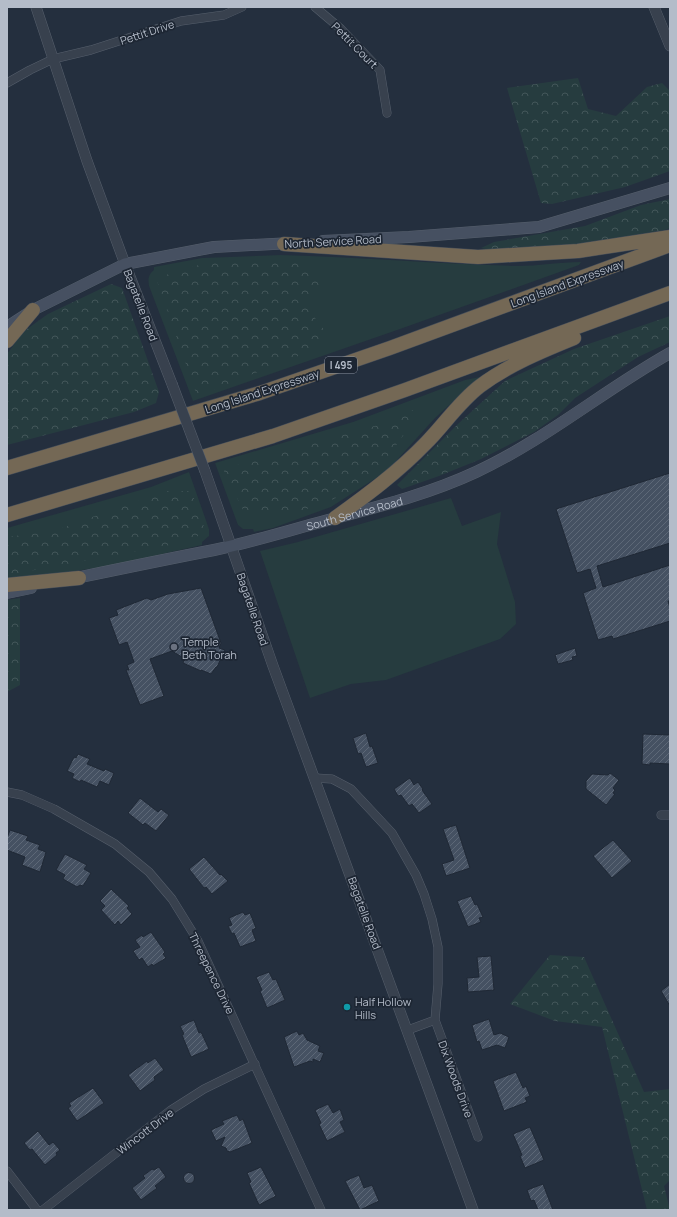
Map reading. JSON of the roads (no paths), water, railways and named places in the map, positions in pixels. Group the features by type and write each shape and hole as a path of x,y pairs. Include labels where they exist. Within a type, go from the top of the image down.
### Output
{"highway":[{"path":"284,244 478,257 578,251 670,237"},
{"name":"Long Island Expressway","path":"7,468 267,391 390,348 670,245"},
{"path":"7,515 274,436 406,390 670,293"},
{"path":"334,518 394,474 426,443 456,409 475,391 507,369 542,352 670,296"},
{"path":"7,341 33,310"},
{"path":"7,585 79,578"}],"main road":[{"name":"North Service Road","path":"7,327 33,310 125,264 214,247 284,244 539,227 670,188"},
{"name":"South Service Road","path":"7,593 231,546 376,507 436,488 476,472 539,438 622,382 670,353"}],"street":[{"name":"Bagatelle Road","path":"36,7 87,161 205,471 270,659 408,1030 473,1210"},
{"name":"Pettit Drive","path":"7,83 54,59 91,50 181,21 224,15 242,7"},
{"name":"Pettit Court","path":"315,7 341,29 380,70 387,113"},
{"path":"654,7 670,46"},
{"name":"Dix Woods Drive","path":"315,778 332,780 350,789 392,833 416,875 432,919 438,947 438,984 435,1020 478,1137"},
{"name":"Threepence Drive","path":"7,792 22,795 54,809 83,824 114,844 149,872 172,899 198,941 256,1064 321,1210"},
{"path":"661,815 670,815"},
{"path":"408,1030 435,1020"},
{"name":"Wincott Drive","path":"43,1210 172,1110 204,1089 256,1064"},
{"path":"7,1171 37,1210"}],"place":[{"name":"Temple Beth Torah","path":"174,647"},
{"name":"Half Hollow Hills","path":"347,1007"}]}
